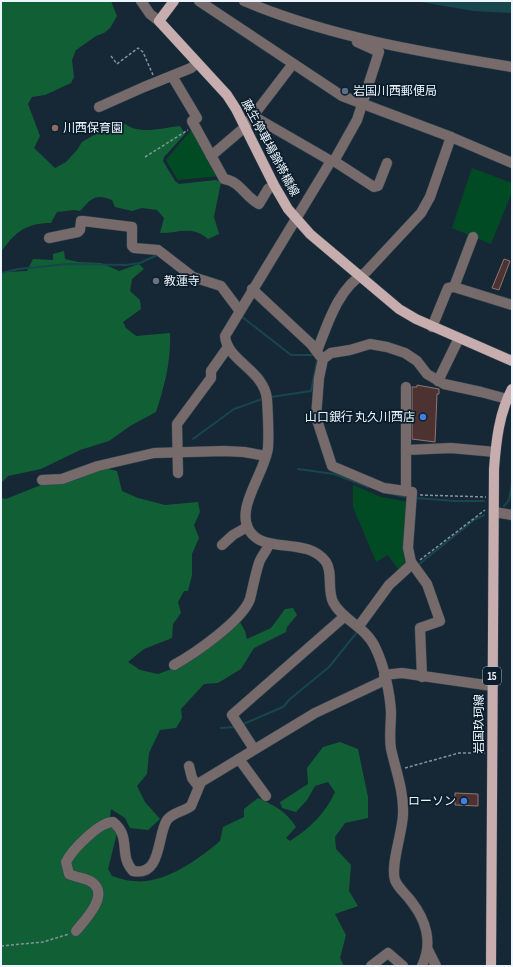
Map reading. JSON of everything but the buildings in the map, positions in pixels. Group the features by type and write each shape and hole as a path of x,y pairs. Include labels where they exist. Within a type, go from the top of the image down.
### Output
{"main road":[{"path":"159,21 174,1"},
{"name":"藤生停車場錦帯橋線","path":"159,21 227,95 274,185 296,218 310,234 399,309 432,327 512,361"},
{"name":"岩国玖珂線","path":"491,966 493,753 490,511 499,427 506,399 512,389"}],"street":[{"path":"141,1 150,14 159,21"},
{"path":"198,1 292,65 342,96 362,105 451,137 512,163"},
{"path":"244,1 301,23 353,37 441,55 512,67"},
{"path":"353,37 356,41 378,52 357,120 239,310 225,336 228,347 261,382 267,398 268,448 247,503 245,513 246,527 256,538 269,544 284,544 301,547 323,559 327,564 331,596 334,603 345,616 359,626 375,647 385,678 391,713 391,748 402,796 404,815 394,870 395,880 422,918 425,925 428,950 436,966"},
{"path":"99,107 191,68 197,62"},
{"path":"211,156 245,127 292,65"},
{"path":"172,76 197,118 192,121 224,179 232,180 259,204 268,189 274,185"},
{"path":"253,116 374,187 378,186 387,163"},
{"path":"409,493 384,488 332,466 316,417 320,355 328,322 339,300 358,276 366,272 421,213 430,197 451,137"},
{"path":"49,238 78,232 83,220 132,227 132,246 134,248 158,250 192,277 221,286 239,310"},
{"path":"454,287 473,236"},
{"path":"432,327 448,288 454,287 512,305"},
{"path":"252,289 320,355"},
{"path":"438,381 459,338"},
{"path":"320,355 350,350 370,344 387,347 405,353 417,361 427,374 448,386 481,392 506,399"},
{"path":"178,473 177,424 204,389 211,378 211,371 228,347"},
{"path":"406,387 406,450 409,493 408,548 413,566 427,584 440,621 420,628 422,677"},
{"path":"42,480 62,479 98,466 178,446 244,452 266,456"},
{"path":"406,450 451,448 496,452"},
{"path":"490,511 512,515"},
{"path":"222,545 233,535 246,527"},
{"path":"174,665 194,654 214,638 239,614 249,600 259,564 269,544"},
{"path":"359,626 389,585 413,566"},
{"path":"254,749 232,715 345,616"},
{"path":"76,931 91,912 98,898 96,885 69,874 66,862 75,848 102,825 113,822 123,833 126,861 129,867 133,871 144,871 151,866 156,858 166,822 170,816 191,806 198,786 201,782 315,713 385,678 402,673 492,686"},
{"path":"239,759 266,796"},
{"path":"189,766 192,778 198,786"},
{"path":"422,966 428,950"},
{"path":"371,966 388,953 403,966"}],"path":[{"path":"110,56 117,64 138,48 143,52 156,82"},
{"path":"145,157 194,125"},
{"path":"409,493 487,497"},
{"path":"413,566 474,517 490,511"},
{"path":"397,771 442,756 459,753 493,753"},
{"path":"1,946 43,942 76,931"}],"green space":[{"path":"1,1 111,1 117,16 110,28 104,33 96,36 76,50 72,60 74,77 71,83 45,95 32,97 28,104 40,136 34,148 55,168 66,162 82,142 106,128 125,124 144,130 180,126 185,134 164,157 163,161 175,181 179,184 216,180 221,182 214,217 219,234 208,239 196,232 191,231 160,233 164,218 157,210 142,208 132,211 115,207 112,200 97,197 90,200 80,211 74,210 57,212 51,223 42,223 22,230 11,239 1,252"},
{"path":"192,129 220,176 178,180 166,160"},
{"path":"472,168 512,183 512,192 491,244 452,228"},
{"path":"64,251 65,259 78,262 101,263 119,271 139,264 144,269 132,279 130,291 140,300 141,309 123,322 126,328 136,336 170,333 167,373 162,392 156,412 130,426 109,441 80,450 41,469 8,476 1,483 1,272 27,271 33,259 53,260 53,254"},
{"path":"104,468 117,471 122,491 138,498 165,505 198,502 200,512 194,525 199,538 192,554 192,575 188,591 184,591 178,602 181,613 173,624 172,638 144,649 128,662 140,670 158,674 185,664 213,644 239,620 245,631 247,639 271,628 285,609 293,608 297,615 287,627 286,632 254,648 241,669 218,683 204,684 181,709 182,718 176,728 160,730 149,753 147,774 137,786 145,802 160,819 148,830 130,828 125,818 111,809 110,817 117,833 108,869 112,876 131,881 145,881 168,875 191,863 220,841 223,827 244,817 244,809 258,798 269,803 289,817 296,827 286,838 290,841 304,831 322,814 335,792 328,782 315,786 307,800 296,812 282,808 280,802 308,784 307,768 323,747 340,742 358,749 368,797 368,818 345,823 335,837 336,849 351,865 349,891 358,906 335,914 346,935 340,958 344,966 1,966 1,498 6,499 41,485 76,480"},
{"path":"353,485 381,497 410,502 408,562 399,571 388,555 376,562 353,507"}],"shaded area":[{"path":"415,1 512,1 512,13 473,11"}],"waterway":[{"path":"1,273 18,269 68,264 125,265 140,263 157,255"},
{"path":"241,316 291,355 315,355"},
{"path":"271,397 311,391 317,361"},
{"path":"193,439 234,409 265,398"},
{"path":"298,469 334,474 368,487"},
{"path":"504,506 509,500 512,483"},
{"path":"383,492 405,497"},
{"path":"415,498 455,501 484,501"},
{"path":"418,565 474,520 484,515"},
{"path":"241,725 283,707 290,699 329,667 358,631"},
{"path":"221,728 235,727"}],"place":[{"name":"岩国川西郵便局","path":"345,91"},
{"name":"川西保育園","path":"55,128"},
{"name":"教蓮寺","path":"156,281"},
{"name":"山口銀行 丸久川西店","path":"423,417"},
{"name":"ローソン","path":"464,801"}]}
